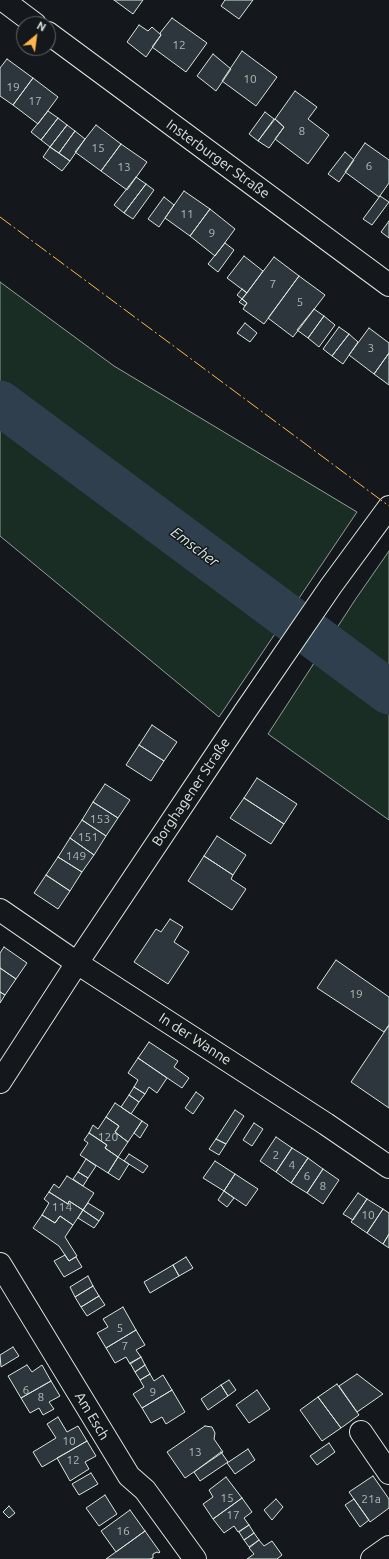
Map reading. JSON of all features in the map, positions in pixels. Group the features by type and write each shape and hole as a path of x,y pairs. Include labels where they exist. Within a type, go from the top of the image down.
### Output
{"street":[{"path":"3,0 24,16"},
{"name":"Insterburger Straße","path":"56,40 389,285"},
{"name":"Borghagener Straße","path":"0,1082 77,963 274,670 389,507"},
{"name":"In der Wanne","path":"0,910 77,963 326,1124 389,1167"},
{"name":"Am Esch","path":"0,1264 129,1476 145,1490 195,1559"},
{"path":"361,1432 389,1473"},
{"path":"372,1559 389,1547"}],"green space":[{"path":"0,282 114,366 357,512 219,717 0,536"},
{"path":"389,551 389,820 268,734 355,600"}],"building":[{"path":"114,0 143,0 133,14"},
{"path":"225,0 253,0 239,19 221,6"},
{"path":"172,18 207,43 186,72 152,47 161,35 160,33"},
{"path":"139,25 148,31 152,27 161,35 146,57 127,42"},
{"path":"242,51 277,77 256,106 222,81"},
{"path":"213,54 231,69 216,91 197,76"},
{"path":"7,59 33,78 13,105 0,96 0,68"},
{"path":"33,78 58,97 38,124 13,105"},
{"path":"295,91 317,107 308,119 329,135 308,164 275,139 284,127 275,119"},
{"path":"48,111 58,118 41,140 31,132"},
{"path":"265,112 274,119 258,141 249,134"},
{"path":"58,118 67,125 50,147 41,140"},
{"path":"275,119 284,127 269,148 258,141"},
{"path":"67,125 75,131 59,153 50,147"},
{"path":"96,125 121,144 101,171 75,152"},
{"path":"75,131 85,139 70,161 59,153"},
{"path":"365,143 389,160 389,183 379,197 345,172"},
{"path":"121,144 147,162 127,190 101,171"},
{"path":"50,147 70,161 62,171 43,157"},
{"path":"345,152 354,160 339,182 328,174"},
{"path":"136,177 146,184 124,213 114,205"},
{"path":"146,184 154,190 133,219 124,213"},
{"path":"184,191 210,209 190,236 165,218"},
{"path":"380,196 389,202 372,225 363,219"},
{"path":"164,197 174,205 159,227 148,219"},
{"path":"210,209 235,229 215,256 190,236"},
{"path":"389,221 389,238 381,232"},
{"path":"225,243 234,250 218,272 208,264"},
{"path":"244,256 263,271 247,293 227,278"},
{"path":"274,257 299,276 264,324 243,309 247,303 242,299"},
{"path":"299,276 325,295 293,337 268,318"},
{"path":"242,289 247,293 242,299 237,295"},
{"path":"242,299 247,303 245,306 239,302"},
{"path":"314,309 324,316 308,338 297,330"},
{"path":"324,316 335,325 319,347 308,338"},
{"path":"245,323 257,333 250,342 237,333"},
{"path":"339,327 349,334 332,356 323,349"},
{"path":"369,328 389,343 389,353 374,374 349,355"},
{"path":"349,334 358,342 343,364 332,356"},
{"path":"389,353 389,385 374,374"},
{"path":"152,725 177,742 164,761 139,745"},
{"path":"139,745 164,761 151,781 126,765"},
{"path":"257,778 297,804 284,824 244,798"},
{"path":"105,784 130,800 118,818 93,802"},
{"path":"244,798 284,824 271,844 230,818"},
{"path":"93,802 118,818 106,836 82,820"},
{"path":"82,820 106,836 94,855 70,838"},
{"path":"217,836 246,855 233,875 204,856"},
{"path":"70,838 94,855 82,872 58,857"},
{"path":"204,856 233,875 231,879 246,889 232,910 188,881"},
{"path":"58,857 82,872 70,891 46,875"},
{"path":"46,875 70,891 58,909 34,893"},
{"path":"170,919 183,927 174,942 189,952 168,984 134,962 156,929 161,932"},
{"path":"4,947 27,963 16,979 0,968 0,953"},
{"path":"336,960 389,997 389,1025 384,1032 317,988"},
{"path":"0,968 16,979 5,995 0,992"},
{"path":"0,992 5,995 0,1003"},
{"path":"389,1025 389,1108 351,1082"},
{"path":"149,1042 178,1061 174,1067 189,1078 182,1088 138,1058"},
{"path":"138,1058 167,1078 157,1093 149,1087 145,1094 134,1087 138,1080 128,1073"},
{"path":"134,1087 145,1094 139,1102 129,1095"},
{"path":"196,1092 204,1098 193,1114 185,1108"},
{"path":"129,1095 139,1102 131,1114 121,1107"},
{"path":"115,1103 142,1121 128,1142 115,1132 119,1126 106,1117"},
{"path":"235,1110 244,1116 226,1144 216,1139"},
{"path":"106,1117 119,1126 115,1132 128,1142 118,1157 105,1148 107,1145 89,1133 93,1125 98,1129"},
{"path":"142,1121 148,1125 140,1138 134,1133"},
{"path":"254,1123 263,1129 252,1146 243,1140"},
{"path":"89,1133 107,1145 105,1148 118,1157 108,1173 80,1155 88,1143 84,1140"},
{"path":"276,1137 292,1148 276,1172 260,1161"},
{"path":"216,1139 226,1144 219,1155 209,1149"},
{"path":"292,1148 308,1158 291,1183 276,1172"},
{"path":"129,1154 148,1166 143,1173 124,1161"},
{"path":"118,1157 129,1164 119,1180 108,1173"},
{"path":"308,1158 323,1169 307,1193 291,1183"},
{"path":"86,1159 96,1166 88,1178 78,1172"},
{"path":"215,1161 235,1174 224,1191 203,1178"},
{"path":"323,1169 339,1180 323,1204 307,1193"},
{"path":"78,1172 88,1178 83,1186 73,1179"},
{"path":"235,1174 258,1189 246,1206 224,1191"},
{"path":"67,1176 94,1193 83,1210 69,1201 68,1204 49,1192 54,1184 59,1188"},
{"path":"224,1191 234,1198 227,1207 218,1200"},
{"path":"49,1192 68,1204 69,1201 83,1210 73,1225 60,1216 55,1223 42,1215 49,1203 44,1199"},
{"path":"358,1193 367,1199 353,1220 343,1214"},
{"path":"367,1199 383,1209 367,1233 351,1222"},
{"path":"88,1203 104,1213 99,1221 83,1210"},
{"path":"383,1209 389,1213 389,1234 383,1244 367,1233"},
{"path":"83,1210 99,1221 94,1228 78,1218"},
{"path":"42,1215 55,1223 60,1216 73,1225 65,1237 77,1256 69,1261 59,1246 33,1228"},
{"path":"389,1234 389,1248 383,1244"},
{"path":"65,1255 69,1261 76,1257 82,1267 64,1277 54,1261"},
{"path":"186,1257 193,1268 179,1276 173,1265"},
{"path":"173,1265 179,1276 150,1293 144,1282"},
{"path":"88,1276 93,1286 75,1297 70,1287"},
{"path":"93,1286 99,1296 81,1307 75,1297"},
{"path":"99,1296 105,1305 87,1316 81,1307"},
{"path":"123,1307 136,1330 106,1348 97,1333 108,1327 103,1319"},
{"path":"136,1330 145,1345 136,1350 141,1357 130,1364 126,1357 115,1363 106,1348"},
{"path":"13,1347 19,1356 1,1367 0,1355"},
{"path":"141,1357 145,1365 135,1372 130,1363"},
{"path":"27,1365 32,1372 42,1365 51,1381 21,1398 8,1376"},
{"path":"145,1365 150,1374 140,1380 135,1372"},
{"path":"150,1374 154,1381 163,1375 172,1390 142,1408 133,1394 144,1387 140,1380"},
{"path":"357,1374 383,1394 357,1412 339,1386"},
{"path":"229,1380 236,1390 228,1396 221,1385"},
{"path":"51,1381 60,1396 49,1402 54,1409 43,1415 39,1408 30,1413 21,1398"},
{"path":"337,1384 359,1415 341,1428 318,1397"},
{"path":"221,1385 228,1396 208,1410 201,1399"},
{"path":"172,1390 185,1412 166,1424 162,1417 151,1423 142,1408"},
{"path":"257,1390 270,1409 249,1423 236,1405"},
{"path":"318,1397 341,1428 322,1441 300,1410"},
{"path":"58,1417 67,1432 78,1426 87,1441 42,1467 33,1452 56,1438 47,1424"},
{"path":"205,1426 212,1427 215,1433 214,1439 223,1452 185,1478 167,1452"},
{"path":"87,1441 96,1456 85,1462 89,1469 70,1481 57,1458"},
{"path":"329,1443 335,1452 317,1465 310,1456"},
{"path":"248,1449 255,1460 235,1474 227,1463"},
{"path":"221,1452 228,1462 200,1481 194,1472"},
{"path":"91,1473 98,1484 79,1495 72,1484"},
{"path":"373,1476 389,1499 389,1508 370,1522 349,1492"},
{"path":"226,1477 242,1498 213,1519 203,1504 213,1497 209,1490"},
{"path":"105,1495 117,1514 99,1526 86,1508"},
{"path":"242,1498 252,1512 244,1518 249,1525 238,1532 234,1526 224,1533 213,1519"},
{"path":"276,1499 283,1507 272,1520 264,1510"},
{"path":"354,1499 369,1520 360,1527 345,1505"},
{"path":"9,1506 15,1513 9,1518 3,1512"},
{"path":"130,1510 145,1531 116,1552 101,1531"},
{"path":"249,1525 254,1533 244,1540 239,1532"},
{"path":"145,1531 160,1552 153,1554 153,1558 106,1559"},
{"path":"254,1533 259,1540 249,1547 244,1540"},
{"path":"259,1540 264,1546 272,1541 282,1555 277,1559 247,1559 254,1554 249,1548"}],"waterway":[{"name":"Emscher","path":"0,403 389,692"}],"power":[{"path":"0,217 389,506"}]}
